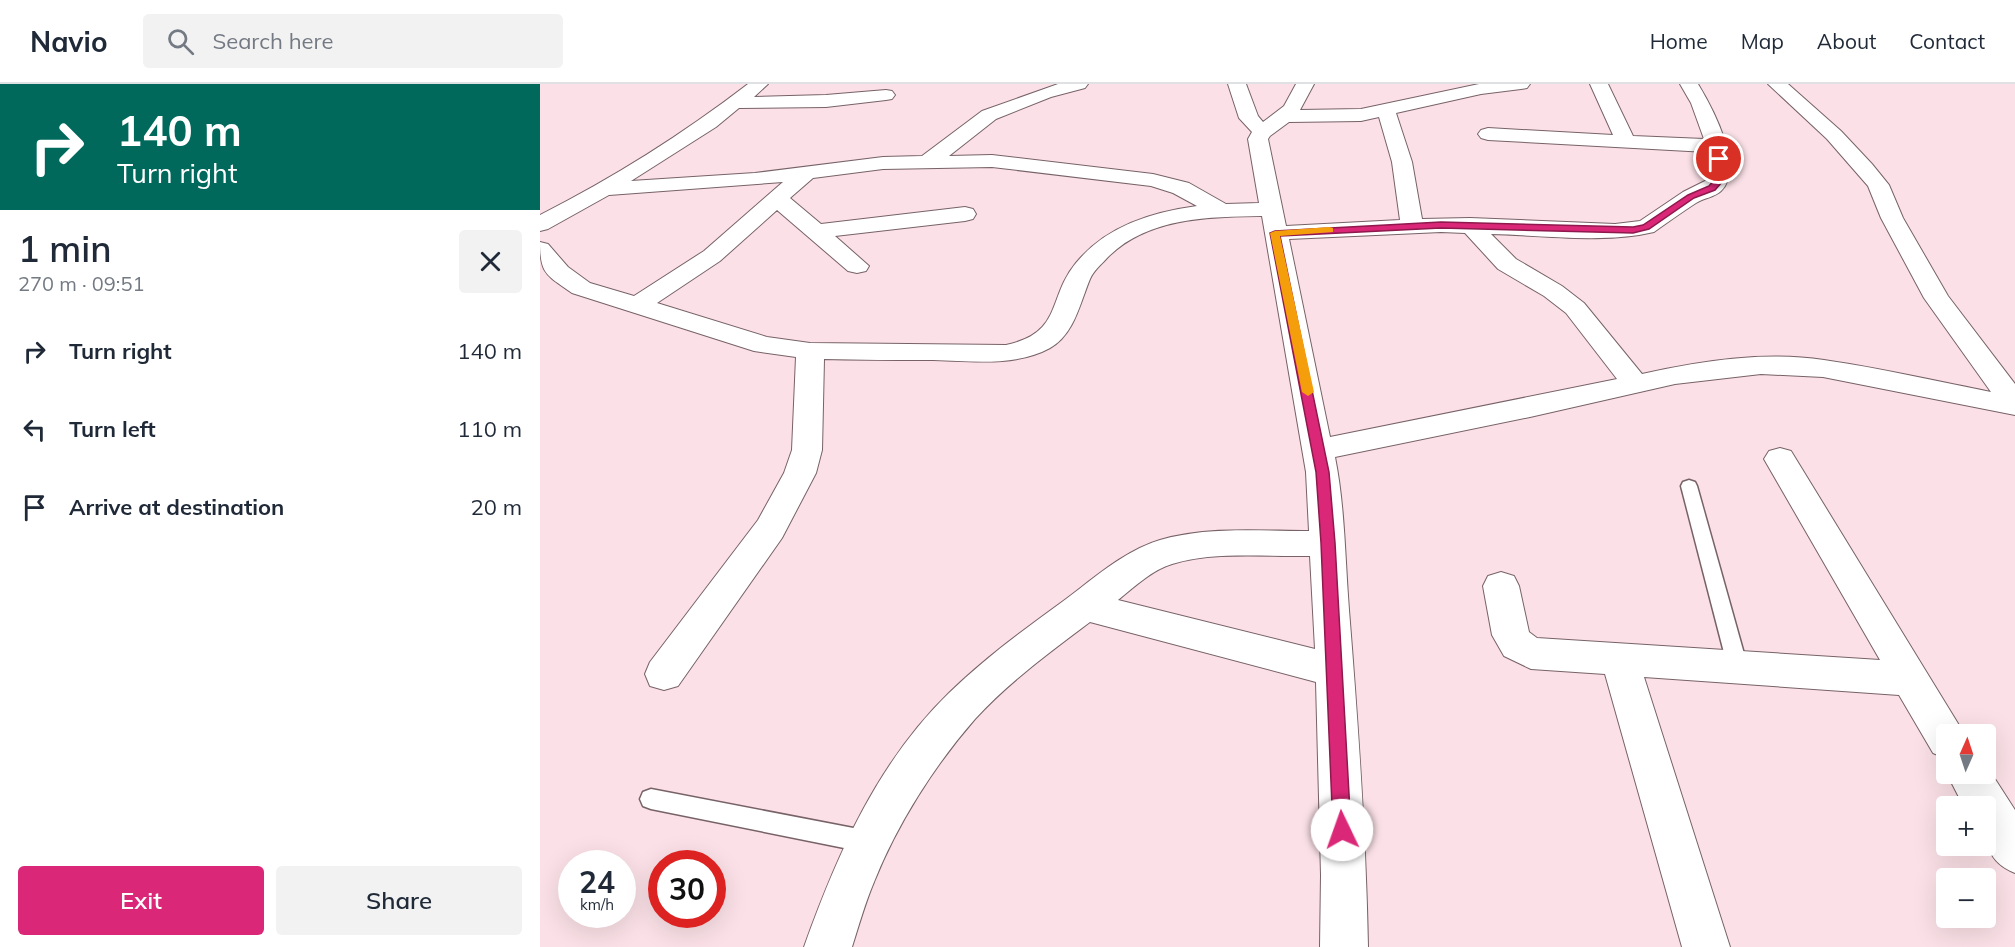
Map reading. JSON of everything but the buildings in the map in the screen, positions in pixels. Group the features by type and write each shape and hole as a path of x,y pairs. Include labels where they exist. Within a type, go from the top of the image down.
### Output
{"street":[{"path":"540,224 604,189 710,123 759,84"},
{"path":"929,161 989,115 1038,88 1079,84"},
{"path":"1237,84 1249,118 1273,124 1386,110 1481,89 1521,84"},
{"path":"1305,84 1294,105 1258,139 1318,450 1328,543 1344,875 1344,947"},
{"path":"1599,84 1625,140"},
{"path":"540,249 559,272 581,288 764,345 810,351 1006,353 1032,348 1053,335 1063,318 1085,267 1124,234 1152,220 1183,213 1221,210 1273,221 1412,226 1470,225 1615,231 1646,227 1691,196 1712,188 1718,181 1719,159 1716,146 1700,103 1689,84"},
{"path":"1777,84 1834,135 1878,185 1892,218 1937,298 2015,405"},
{"path":"736,103 826,101 886,95"},
{"path":"1386,110 1402,162 1412,226"},
{"path":"1488,134 1716,146"},
{"path":"604,189 705,183 929,161 992,161 1153,180 1181,188 1221,210"},
{"path":"636,306 712,256 806,173"},
{"path":"777,198 857,266"},
{"path":"816,231 965,214"},
{"path":"1470,225 1507,264 1553,291 1575,308 1635,384"},
{"path":"664,674 770,529 800,473 807,450 810,411 810,351"},
{"path":"1318,450 1712,369 1789,365 1823,368 2015,405"},
{"path":"1780,459 1937,724"},
{"path":"828,947 852,878 877,825 923,754 961,707 1011,660 1140,564 1164,552 1207,545 1328,543"},
{"path":"1501,586 1511,634 1517,645 1531,653 1909,679"},
{"path":"1082,605 1335,671"},
{"path":"1620,660 1706,947"},
{"path":"1974,784 2015,851"}],"lane":[{"path":"1689,486 1738,668"},
{"path":"651,799 868,842"}],"slow traffic":[{"path":"1308,392 1275,233 1329,230"}],"route":[{"path":"1342,830 1328,543 1322,472 1308,391 1275,233 1441,225 1633,230 1646,227 1691,196 1712,188 1718,181 1719,159"}]}
